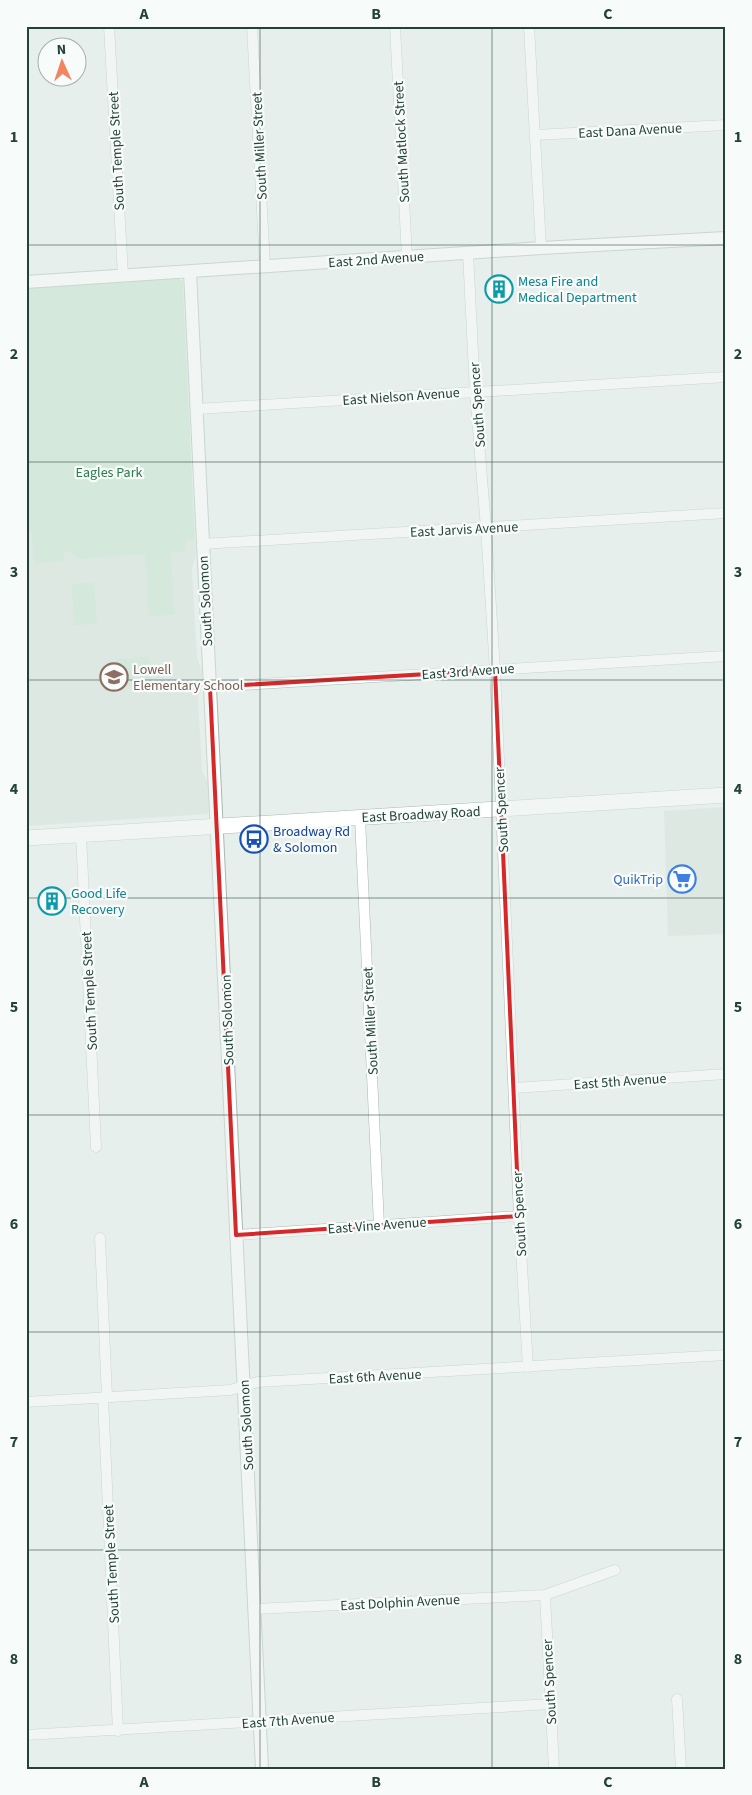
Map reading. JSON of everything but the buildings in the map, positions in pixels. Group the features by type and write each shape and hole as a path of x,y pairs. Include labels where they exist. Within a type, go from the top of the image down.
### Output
{"main road":[{"name":"East Broadway Road","path":"26,838 726,795"}],"street":[{"name":"South Temple Street","path":"109,26 123,276"},
{"name":"South Miller Street","path":"252,26 265,266"},
{"name":"South Matlock Street","path":"395,26 407,257"},
{"path":"529,26 541,248"},
{"name":"East Dana Avenue","path":"535,135 726,125"},
{"name":"East 2nd Avenue","path":"26,282 541,248 726,238"},
{"name":"South Spencer","path":"468,253 475,392 495,670 519,1216 528,1367"},
{"name":"South Solomon","path":"190,272 256,1609 262,1769"},
{"name":"East Nielson Avenue","path":"196,409 726,377"},
{"name":"East Jarvis Avenue","path":"202,544 726,513"},
{"name":"East 3rd Avenue","path":"210,688 726,656"},
{"name":"South Miller Street","path":"360,818 379,1225"},
{"name":"South Temple Street","path":"81,835 96,1147"},
{"name":"East 5th Avenue","path":"514,1088 726,1074"},
{"name":"East Vine Avenue","path":"236,1234 519,1216"},
{"name":"South Temple Street","path":"100,1238 118,1730"},
{"name":"East 6th Avenue","path":"26,1402 230,1390 258,1382 726,1355"},
{"name":"East Dolphin Avenue","path":"256,1609 545,1595 615,1570"},
{"name":"South Spencer","path":"545,1595 554,1769"},
{"path":"678,1699 681,1769"},
{"name":"East 7th Avenue","path":"26,1735 550,1704"}],"highlighted area":[{"path":"495,670 519,1216 236,1235 210,687"}],"shaded area":[{"name":"Lowell Elementary School","path":"26,528 32,534 44,537 80,559 186,545 186,540 195,539 196,556 192,569 197,658 202,671 202,684 198,699 202,771 208,782 209,811 207,814 26,826"},
{"path":"726,807 726,934 668,936 664,811"}],"green space":[{"name":"Eagles Park","path":"177,278 183,281 195,539 186,540 186,551 171,553 174,615 148,616 145,554 80,559 65,550 63,561 34,563 32,539 43,538 48,540 44,537 32,538 32,534 26,528 26,287"},
{"path":"94,582 97,624 74,625 72,584"},
{"path":"149,657 151,686 118,688 116,659"}],"place":[{"name":"Mesa Fire and Medical Department","path":"499,289"},
{"name":"Lowell Elementary School","path":"114,677"},
{"name":"Broadway Rd & Solomon","path":"254,839"},
{"name":"QuikTrip","path":"682,879"},
{"name":"Good Life Recovery","path":"52,901"}]}
